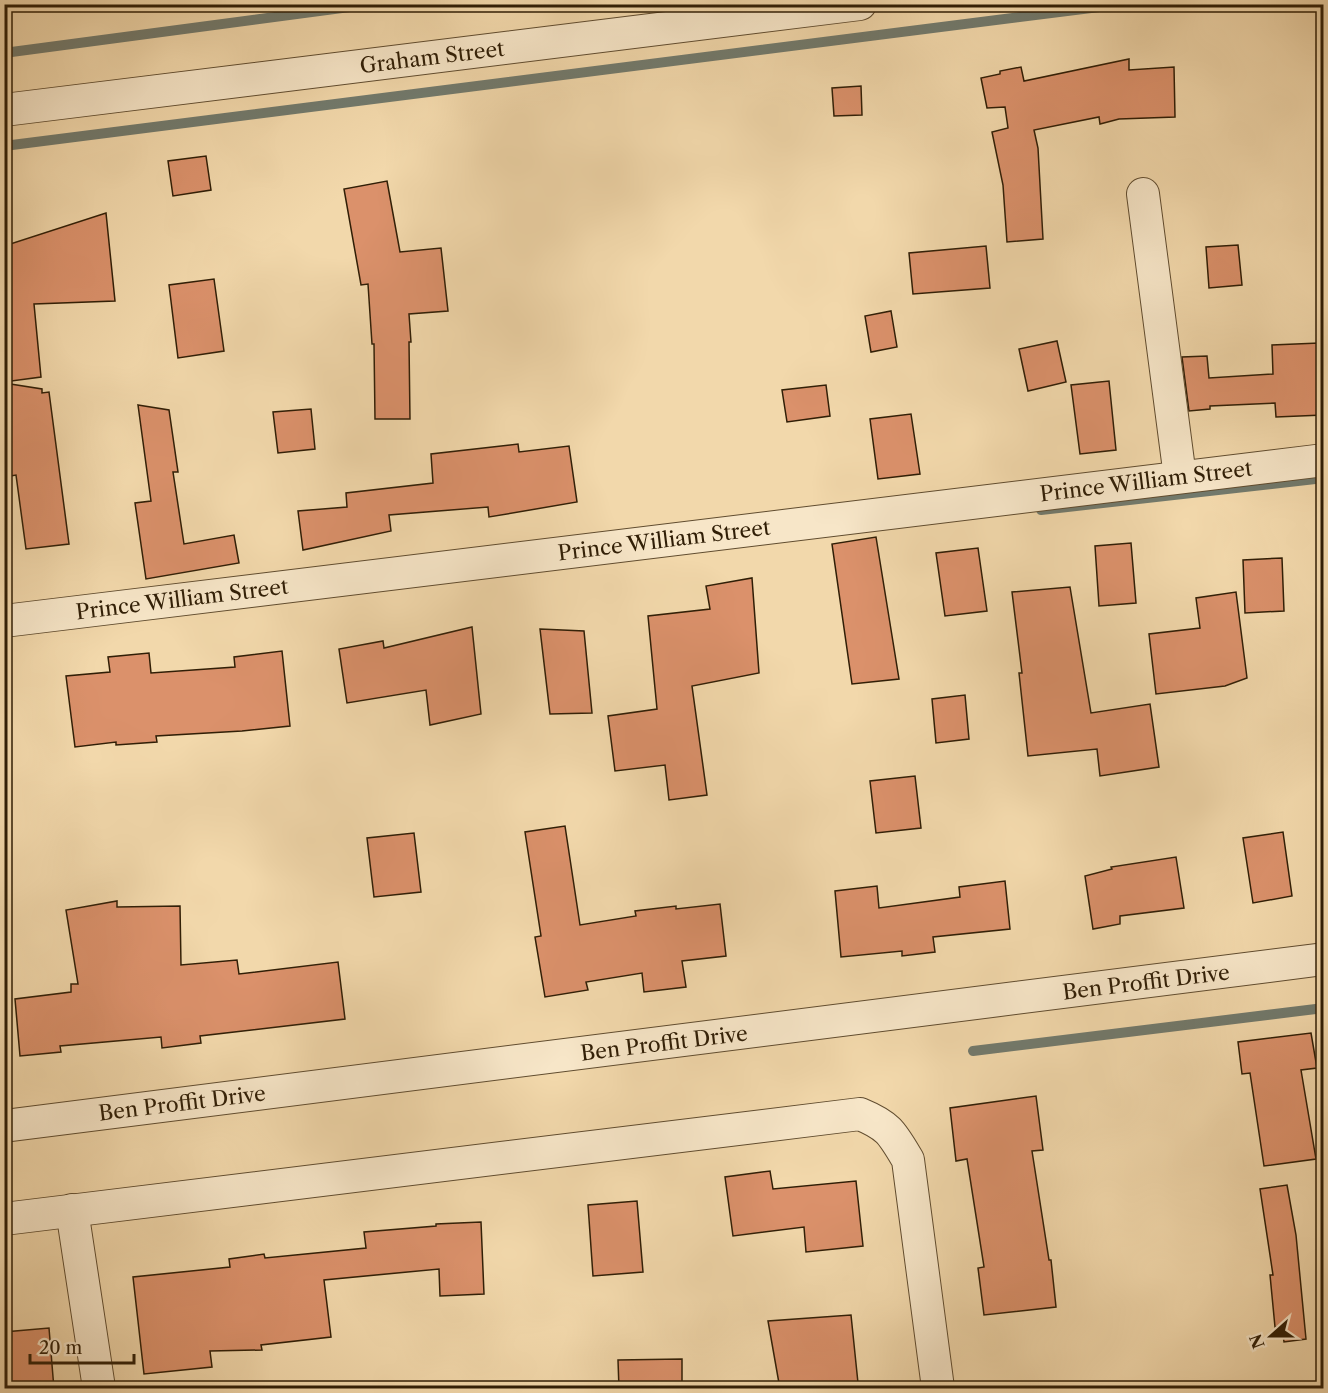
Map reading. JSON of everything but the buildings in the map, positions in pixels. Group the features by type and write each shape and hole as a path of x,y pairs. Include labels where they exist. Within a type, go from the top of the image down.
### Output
{"street":[{"name":"Graham Street","path":"4,110 860,4"},
{"path":"1143,194 1180,477"},
{"name":"Prince William Street","path":"4,621 1323,460"},
{"name":"Ben Proffit Drive","path":"4,1126 1323,959"},
{"path":"4,1219 860,1114 891,1131 908,1160 938,1389"},
{"path":"72,1210 99,1389"}],"waterway":[{"path":"4,53 372,4"},
{"path":"4,146 1123,4"},
{"path":"1041,510 1324,478"},
{"path":"973,1051 1324,1008"}]}
